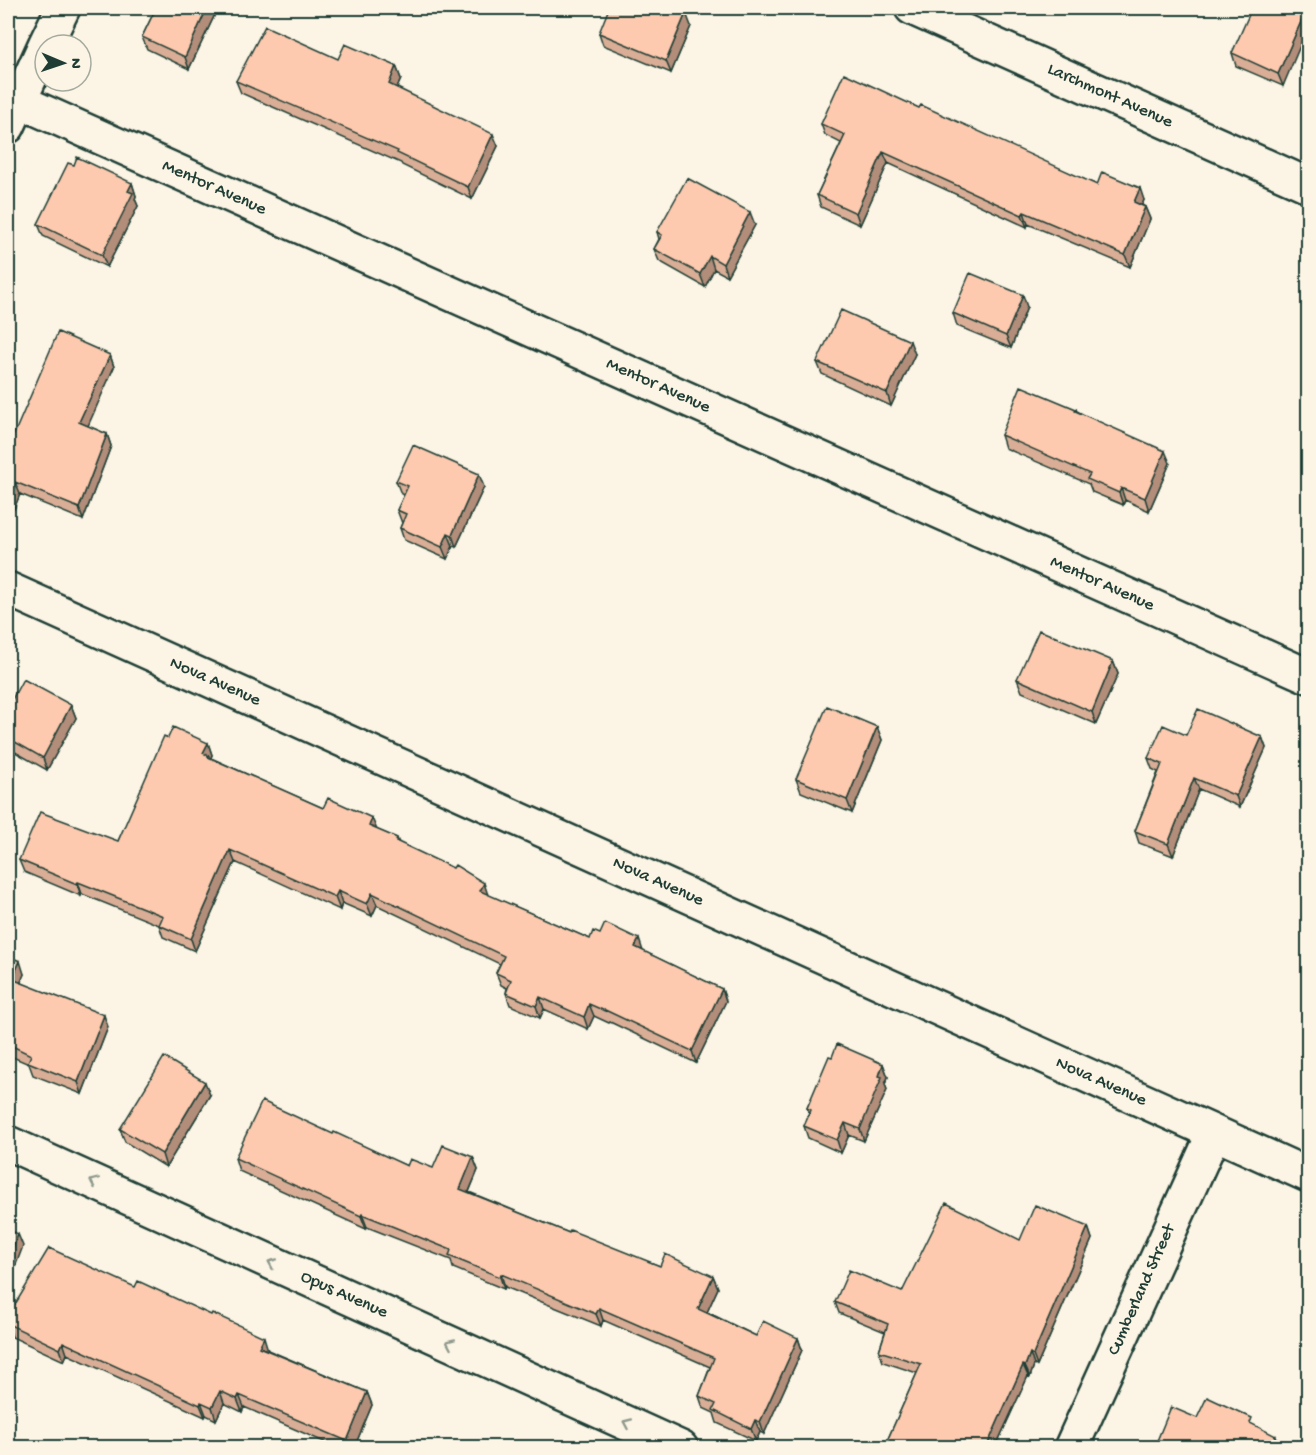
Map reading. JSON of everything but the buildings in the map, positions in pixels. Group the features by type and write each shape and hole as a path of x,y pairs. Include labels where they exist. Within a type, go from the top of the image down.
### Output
{"street":[{"path":"51,33 63,8"},
{"name":"Larchmont Avenue","path":"912,8 1308,185"},
{"path":"11,107 33,67"},
{"name":"Mentor Avenue","path":"11,107 1308,676"},
{"name":"Nova Avenue","path":"8,589 1308,1175"},
{"name":"Cumberland Street","path":"1071,1448 1214,1133"},
{"name":"Opus Avenue","path":"8,1143 681,1448"}]}
